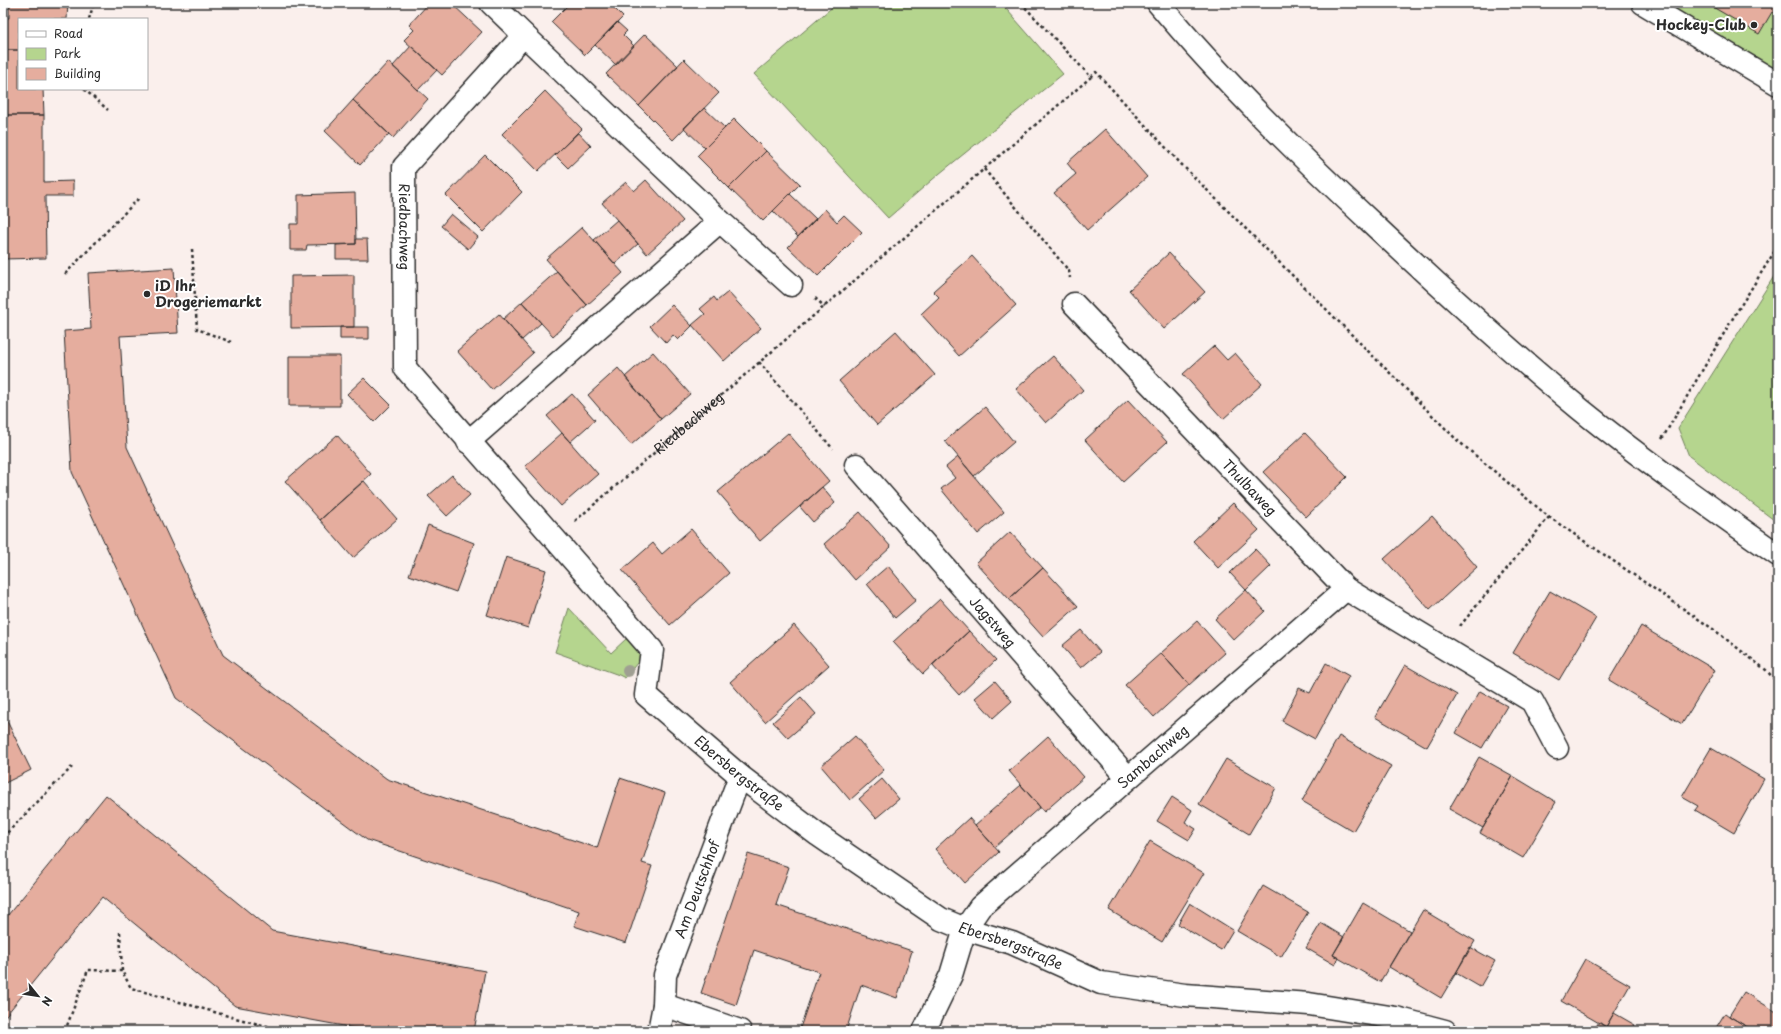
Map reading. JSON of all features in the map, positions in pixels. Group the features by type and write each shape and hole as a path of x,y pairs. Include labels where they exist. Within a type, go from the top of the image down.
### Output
{"street":[{"path":"491,3 720,221 791,285"},
{"path":"1158,3 1200,53 1323,177 1484,328 1580,409 1649,462 1778,556"},
{"path":"1643,3 1778,84"},
{"name":"Riedbachweg","path":"524,35 404,167 405,368 468,442 652,650 646,695"},
{"path":"468,442 720,221"},
{"name":"Thulbaweg","path":"1074,304 1346,589 1443,646 1532,701 1557,748"},
{"name":"Jagstweg","path":"856,465 1128,778"},
{"name":"Sambachweg","path":"964,929 980,907 1346,589"},
{"name":"Ebersbergstraße","path":"646,695 740,776 818,836 941,919 964,929 1012,943 1101,983 1185,995 1309,1004 1396,1018 1445,1031"},
{"name":"Am Deutschhof","path":"659,1031 664,1004 665,975 740,776"},
{"path":"924,1031 951,975 964,929"},
{"path":"664,1004 740,1031"}],"path":[{"path":"90,18 94,3"},
{"path":"1021,3 1091,77 1096,72 1181,164 1457,440 1549,517 1713,629 1766,670 1778,684"},
{"name":"Riedbachweg","path":"553,539 1091,77"},
{"path":"85,90 108,110"},
{"path":"984,169 1069,271 1074,304"},
{"path":"65,274 139,198"},
{"path":"1649,462 1778,246"},
{"path":"192,249 197,329 231,342"},
{"path":"759,362 842,460 856,465"},
{"path":"1443,646 1549,517"},
{"path":"3,837 72,767"},
{"path":"120,932 122,971 131,988 256,1024 287,1031"},
{"path":"65,1031 88,970 122,971"},
{"path":"254,1031 256,1024"}],"green space":[{"path":"837,3 1001,3 1063,74 939,174 888,218 754,74"},
{"path":"1652,3 1778,3 1778,78"},
{"path":"1778,270 1778,523 1689,456 1678,428"},
{"path":"569,608 611,653 627,638 645,653 625,678 555,652"}],"building":[{"path":"9,3 68,3 67,18 18,18 18,50 3,50 3,18 9,18"},
{"path":"429,3 437,3 439,5 441,3 451,3 482,32 442,75 404,40 414,30 409,25"},
{"path":"570,3 609,3 623,17 585,55 551,22"},
{"name":"Hockey-Club","path":"1706,3 1778,3 1778,15 1772,12 1759,34"},
{"path":"617,22 627,31 623,35 634,46 616,65 595,45"},
{"path":"645,34 678,66 639,106 606,74"},
{"path":"411,46 437,70 418,90 393,66"},
{"path":"3,50 18,50 18,90 43,90 44,115 3,115"},
{"path":"684,59 719,93 673,140 639,106"},
{"path":"388,62 428,99 393,138 353,100"},
{"path":"545,91 582,129 538,171 502,134"},
{"path":"353,100 389,134 360,165 325,131"},
{"path":"704,108 725,128 705,148 684,128"},
{"path":"3,115 44,115 44,182 73,181 73,196 45,196 46,258 3,259"},
{"path":"734,119 766,151 729,188 697,156"},
{"path":"1105,129 1147,177 1087,230 1054,193 1076,174 1067,163"},
{"path":"578,132 591,146 568,168 555,155"},
{"path":"766,151 800,184 763,221 729,188"},
{"path":"485,155 522,192 483,232 446,195"},
{"path":"646,180 683,221 647,254 602,203 626,182 634,191"},
{"path":"355,193 356,244 307,245 306,250 290,250 290,224 298,224 298,195"},
{"path":"790,194 816,219 798,237 773,211"},
{"path":"825,209 837,222 844,215 862,232 818,276 788,247"},
{"path":"451,214 478,237 468,249 441,226"},
{"path":"617,220 638,244 615,264 594,240"},
{"path":"582,227 623,273 587,305 546,259"},
{"path":"356,239 367,239 368,259 336,259 336,245 356,244"},
{"path":"1169,253 1205,292 1164,329 1129,290"},
{"path":"972,256 1016,305 959,356 921,314 939,297 933,291"},
{"path":"174,268 178,333 120,336 127,447 223,655 387,779 597,848 620,778 665,793 642,863 652,866 626,943 574,926 579,911 367,840 176,698 72,472 64,331 91,329 88,273"},
{"path":"557,271 587,305 553,336 522,302"},
{"path":"354,275 354,327 291,328 291,276"},
{"path":"728,292 761,328 724,361 692,325 705,314 700,309 714,297 717,301"},
{"path":"522,302 541,323 522,340 503,319"},
{"path":"672,305 692,326 678,340 673,335 666,343 650,326"},
{"path":"499,314 533,353 492,390 457,351"},
{"path":"340,327 369,327 369,339 340,339"},
{"path":"896,331 935,375 877,425 839,381"},
{"path":"1214,346 1227,360 1235,353 1262,384 1223,419 1183,374"},
{"path":"653,352 690,394 661,419 625,377"},
{"path":"289,356 340,356 340,406 289,406"},
{"path":"1053,356 1083,390 1046,423 1016,389"},
{"path":"618,368 661,419 631,445 588,395"},
{"path":"364,378 391,405 374,422 347,394"},
{"path":"572,394 595,420 570,442 547,416"},
{"path":"1128,400 1167,442 1123,482 1085,440"},
{"path":"985,407 1014,442 974,476 945,441"},
{"path":"562,433 598,474 561,506 525,466"},
{"path":"788,433 829,481 760,541 718,492"},
{"path":"1305,433 1347,477 1306,517 1263,472"},
{"path":"337,435 371,474 320,520 285,481"},
{"path":"958,457 1004,512 978,534 941,489 955,478 946,467"},
{"path":"452,475 470,495 447,516 428,496"},
{"path":"364,481 397,519 353,558 320,520"},
{"path":"822,487 835,503 813,522 800,507"},
{"path":"1233,503 1259,530 1218,568 1193,541"},
{"path":"860,512 891,547 855,580 824,544"},
{"path":"1432,516 1477,567 1430,610 1384,559"},
{"path":"428,525 474,543 456,592 409,575"},
{"path":"691,529 729,573 670,625 622,570 653,543 662,554"},
{"path":"1010,532 1043,568 1009,599 976,563"},
{"path":"1255,549 1271,566 1246,590 1230,573"},
{"path":"506,557 546,570 528,628 487,615"},
{"path":"888,566 916,600 895,618 867,584"},
{"path":"1043,568 1078,606 1043,637 1009,599"},
{"path":"1246,590 1265,611 1234,640 1215,619"},
{"path":"1550,591 1596,618 1559,680 1513,653"},
{"path":"940,599 969,631 923,674 893,642"},
{"path":"1197,621 1225,653 1189,685 1161,653"},
{"path":"794,625 829,665 765,722 730,682"},
{"path":"1641,626 1715,670 1682,724 1609,680"},
{"path":"1081,630 1100,652 1081,668 1062,646"},
{"path":"969,631 996,660 959,695 932,665"},
{"path":"1161,653 1189,685 1154,717 1125,685"},
{"path":"1326,663 1349,676 1315,739 1282,721 1299,688 1310,693"},
{"path":"1405,665 1457,695 1427,747 1375,717"},
{"path":"995,681 1012,701 993,718 975,698"},
{"path":"1480,691 1507,706 1482,748 1456,733"},
{"path":"801,697 816,714 788,738 773,722"},
{"path":"5,717 31,770 3,784 3,719"},
{"path":"855,736 884,770 850,800 821,766"},
{"path":"1048,736 1084,777 1044,812 1009,771"},
{"path":"1339,736 1391,766 1353,831 1302,801"},
{"path":"1711,748 1764,779 1734,833 1695,810 1698,806 1682,797"},
{"path":"1479,757 1513,776 1483,828 1449,809"},
{"path":"1226,759 1276,788 1249,834 1199,804"},
{"path":"1513,776 1556,802 1523,858 1480,833"},
{"path":"882,779 899,799 876,818 859,799"},
{"path":"1021,785 1040,807 995,847 975,825"},
{"path":"106,795 272,931 485,971 474,1031 371,1031 235,1006 102,897 3,1019 3,921"},
{"path":"1172,797 1192,810 1185,822 1196,829 1189,840 1157,821"},
{"path":"969,818 999,852 965,883 935,849"},
{"path":"1150,841 1204,873 1162,942 1109,910"},
{"path":"748,854 789,867 776,905 912,951 897,998 861,985 846,1031 799,1031 819,972 754,950 736,1005 701,993"},
{"path":"1263,886 1308,912 1281,957 1237,931"},
{"path":"1190,903 1233,930 1221,950 1178,924"},
{"path":"1363,903 1410,931 1380,982 1333,955"},
{"path":"1423,910 1475,941 1441,998 1389,967"},
{"path":"1778,920 1778,935 1771,931"},
{"path":"1321,923 1344,937 1333,955 1339,958 1335,965 1306,948"},
{"path":"1470,947 1495,961 1480,987 1456,973"},
{"path":"1585,959 1630,985 1606,1027 1561,1001"},
{"path":"1744,992 1778,1013 1777,1031 1754,1031 1729,1016"},
{"path":"1614,1013 1635,1025 1632,1031 1593,1031 1599,1022 1606,1027"},
{"path":"1725,1013 1729,1016 1754,1031 1714,1031"},
{"path":"3,1022 14,1031 3,1031"}],"place":[{"name":"Hockey-Club","path":"1754,25"},
{"name":"iD Ihr Drogeriemarkt","path":"147,294"}]}
